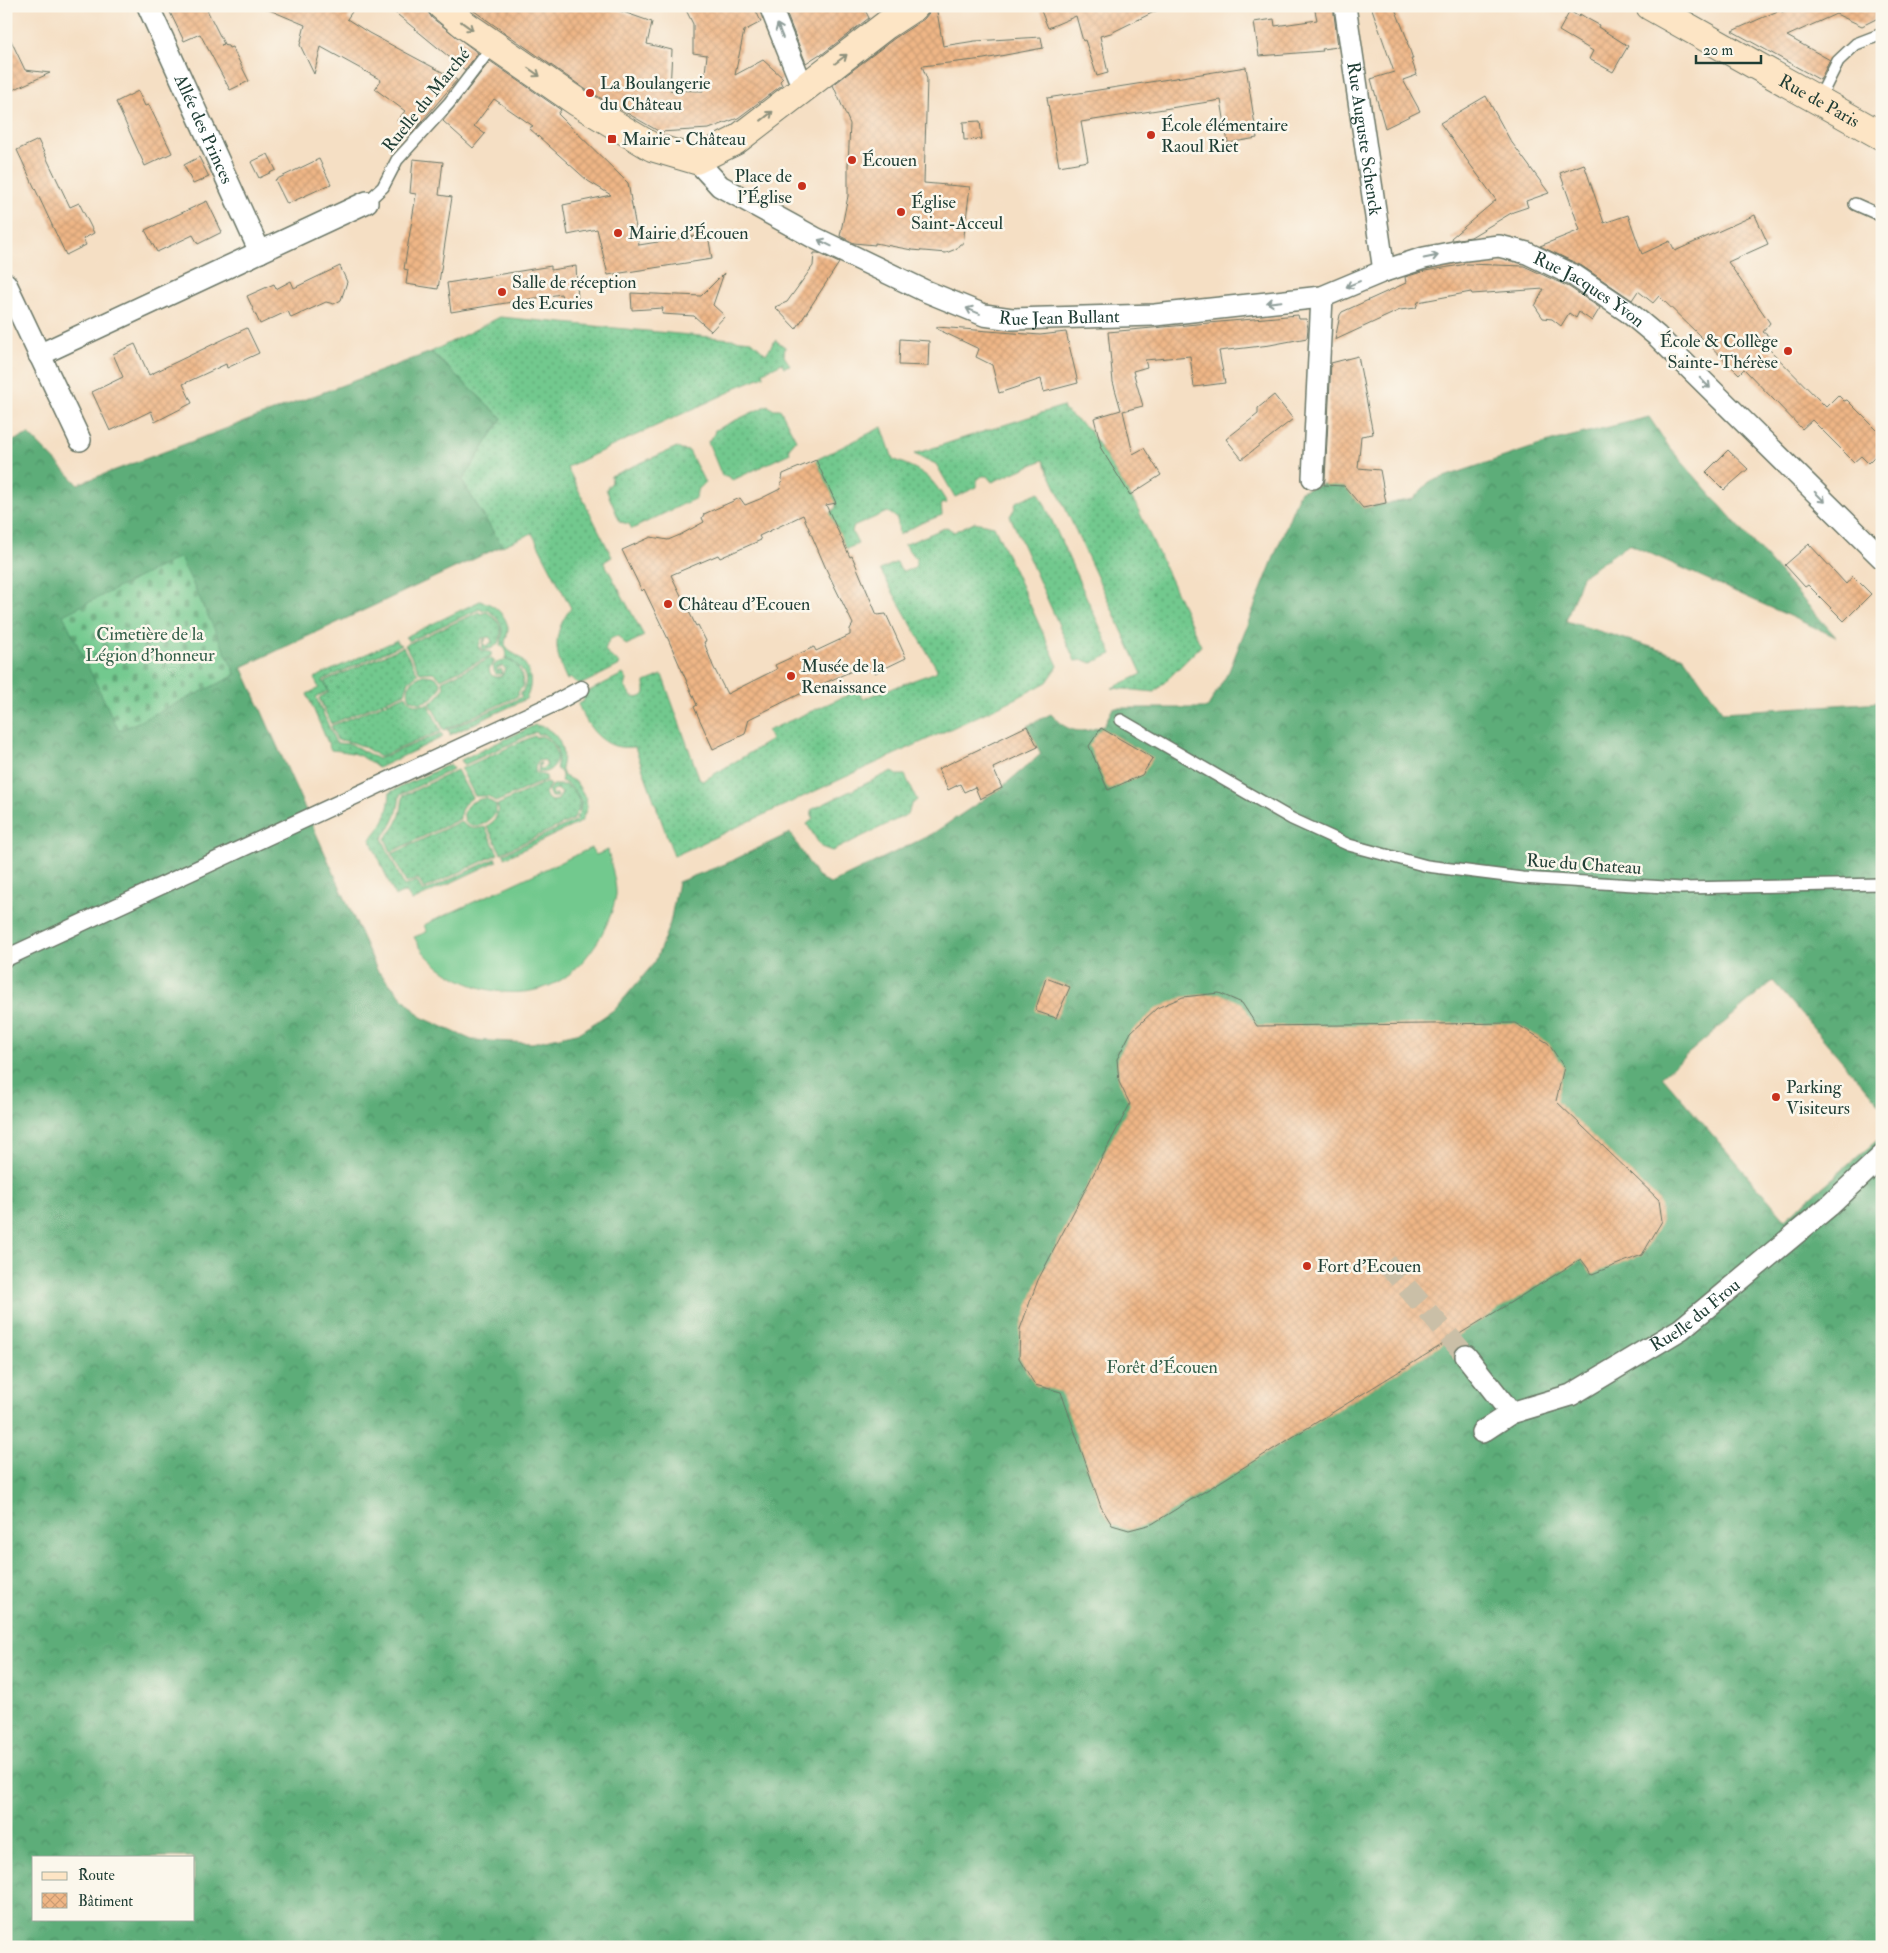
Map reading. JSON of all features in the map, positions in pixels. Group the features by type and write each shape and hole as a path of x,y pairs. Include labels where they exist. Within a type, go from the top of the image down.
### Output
{"main road":[{"path":"442,6 577,102 652,147 696,160 735,141 802,88 886,25 915,6"},
{"name":"Rue de Paris","path":"1650,6 1882,136"}],"street":[{"name":"Allée des Princes","path":"148,6 260,252"},
{"path":"770,6 802,88"},
{"name":"Rue Auguste Schenck","path":"1345,6 1384,271"},
{"name":"Rue Jean Bullant","path":"696,160 720,186 754,205 823,242 923,290 984,315 1012,319 1155,315 1322,297 1384,271"},
{"path":"39,355 366,202"},
{"name":"Rue Jacques Yvon","path":"1384,271 1424,258 1499,246 1527,253 1575,276 1627,311 1657,336 1882,558"},
{"path":"6,284 80,440"},
{"path":"1313,478 1322,297"},
{"path":"6,958 555,703 581,689"},
{"name":"Ruelle du Frou","path":"1482,1432 1511,1414 1571,1395 1681,1329 1829,1206 1882,1156"},
{"path":"1466,1356 1511,1414"}],"lane":[{"path":"1818,101 1838,60 1856,44 1882,34"},
{"name":"Ruelle du Marché","path":"366,202 382,188 397,160 449,103 494,44"},
{"path":"1855,204 1882,216"},
{"name":"Rue du Chateau","path":"1121,720 1292,820 1349,845 1427,866 1522,878 1681,888 1882,884"}],"green space":[{"path":"500,317 752,341 766,354 775,340 785,347 784,356 790,365 784,367 782,363 763,372 764,376 734,388 734,390 567,467 612,557 604,562 644,636 626,645 618,636 611,639 605,650 620,665 580,685 571,678 567,680 559,661 558,635 565,617 571,608 532,533 502,546 462,481 502,418 431,352"},
{"name":"Forêt d'Écouen","path":"431,352 502,418 462,481 502,546 242,667 377,970 421,1017 472,1040 532,1043 581,1032 615,1009 655,962 670,923 678,882 725,864 790,833 817,876 830,884 932,834 1002,787 1041,754 1027,726 1051,714 1063,725 1082,731 1104,725 1113,708 1207,708 1229,671 1300,491 1322,484 1345,486 1363,508 1413,499 1429,482 1552,441 1649,417 1669,447 1836,637 1629,544 1582,576 1566,621 1684,657 1723,712 1882,702 1882,1107 1773,981 1662,1076 1785,1219 1882,1136 1882,1947 6,1947 6,444 29,434 78,484"},
{"path":"768,405 772,409 780,409 796,440 789,448 790,453 733,480 727,476 722,476 708,442 715,430"},
{"path":"1063,406 1064,410 1089,430 1136,505 1201,646 1155,692 1112,688 1142,674 1043,460 992,482 987,476 982,476 977,480 977,487 955,497 936,464 914,454"},
{"path":"882,427 893,459 925,475 936,486 947,503 941,504 942,515 921,523 899,535 896,519 887,512 853,527 852,532 858,544 846,549 830,514 836,507 836,503 816,460"},
{"path":"677,447 681,450 689,451 705,483 697,491 696,498 632,529 629,524 620,522 606,489 612,482 611,476"},
{"path":"1039,492 1112,654 1092,663 1084,660 1075,661 1010,516 1016,502"},
{"path":"974,522 994,526 1058,666 1047,682 1015,699 674,856 635,747 615,746 597,735 584,717 578,704 584,701 583,694 623,674 627,680 625,687 632,697 640,697 645,693 645,682 662,675 700,780 703,781 771,740 767,731 859,690 862,699 936,672 937,669 880,570 897,562 900,569 904,571 913,569 916,565 916,559 904,545 947,527 954,532"},
{"name":"Cimetière de la Légion d'honneur","path":"180,557 236,675 119,731 63,615"},
{"path":"480,601 490,604 505,619 508,629 505,642 506,647 525,664 530,678 530,689 526,699 450,735 450,732 447,730 522,697 520,694 526,683 523,673 516,664 505,658 506,650 500,646 501,626 488,610 482,611 480,609 409,641 405,637"},
{"path":"479,612 480,614 487,612 497,621 501,629 500,638 496,646 482,649 483,644 486,646 492,642 490,637 482,638 479,645 480,650 491,652 491,656 441,679 433,672 420,673 405,645"},
{"path":"397,640 397,643 401,645 323,680 328,691 316,697 336,743 351,744 378,759 441,733 443,737 378,768 356,754 331,750 307,694 319,688 314,678"},
{"path":"403,647 418,674 409,681 405,693 331,724 319,698 329,692 325,681"},
{"path":"491,658 495,661 489,670 491,675 496,677 502,676 506,669 502,666 497,668 498,672 500,669 502,670 502,674 495,674 493,666 499,662 510,661 518,668 523,680 523,687 518,692 518,696 444,730 430,703 437,698 443,689 442,681"},
{"path":"423,675 437,678 441,685 433,697 420,703 410,699 408,690 412,681"},
{"path":"406,695 415,704 428,704 441,731 379,757 359,745 337,740 331,726"},
{"path":"535,725 549,730 559,740 563,753 561,768 564,776 576,782 586,798 587,808 581,822 505,858 503,854 577,820 576,817 581,807 580,801 575,791 561,781 562,774 556,769 557,749 543,734 537,734 536,732 464,765 461,760"},
{"path":"534,736 542,736 552,744 556,753 556,762 551,769 538,772 539,763 541,763 539,768 542,769 547,765 545,760 538,761 535,768 536,773 546,776 546,780 496,802 488,796 475,796 461,769"},
{"path":"450,764 453,769 400,795 395,818 382,838 404,886 417,881 423,892 496,858 495,860 497,861 412,901 406,892 395,896 370,839 379,829 385,818 390,792"},
{"path":"457,770 472,798 463,807 460,819 391,852 385,838 398,819 403,796"},
{"path":"892,771 897,775 905,775 917,800 911,805 908,814 832,851 821,847 807,824 813,819 811,810"},
{"path":"546,782 550,785 545,793 551,801 558,800 562,793 557,789 552,791 552,794 554,796 556,793 558,797 551,797 548,790 553,785 566,785 575,792 579,805 574,819 501,853 487,826 494,821 499,810 497,805"},
{"path":"486,798 496,805 496,813 482,825 469,825 465,822 464,812 466,808 476,800"},
{"path":"461,821 466,826 472,828 485,827 498,854 424,889 418,879 406,883 392,854"},
{"path":"591,848 596,855 608,850 615,885 615,901 609,919 598,941 582,962 561,980 545,988 527,992 491,990 473,985 456,978 441,968 425,954 414,937 427,932 424,925"}],"building":[{"path":"167,6 205,6 224,44 221,45 228,46 229,48 232,47 249,81 230,90 200,34 184,41"},
{"path":"260,6 356,6 347,19 369,33 457,80 412,133 397,121 405,111 375,89 381,80 321,47 314,74 300,45 305,25"},
{"path":"387,6 427,6 432,18 478,53 465,70"},
{"path":"467,6 595,6 608,11 609,7 652,22 647,44 672,50 670,90 703,91 707,55 693,53 693,24 684,6 754,6 761,22 744,31 735,75 763,60 783,78 780,81 782,85 738,118 709,129 660,132 585,89"},
{"path":"797,6 863,6 869,18 821,55 806,63 785,10"},
{"path":"930,6 936,6 943,46 975,41 1041,37 1043,48 984,59 922,66 927,79 924,183 970,187 963,244 946,253 912,250 875,243 875,245 854,243 840,236 848,196 850,124 833,85 895,38 924,19 929,13"},
{"path":"1039,6 1166,6 1111,33 1100,36 1108,73 1097,76 1085,40 1083,41 1076,16 1048,28"},
{"path":"1314,6 1333,6 1338,47 1322,49 1323,51 1259,56 1254,22 1274,19 1275,26 1317,20"},
{"path":"1371,6 1394,6 1408,41 1413,59 1411,59 1417,75 1403,80 1420,111 1385,128 1371,79 1394,72"},
{"path":"1794,6 1882,6 1882,16 1862,26 1836,14 1787,36 1830,60 1820,80 1732,31 1780,10 1782,12"},
{"path":"1570,11 1579,17 1580,14 1599,25 1598,27 1628,46 1613,72 1589,59 1593,51 1559,31"},
{"path":"6,30 25,70 50,73 6,93"},
{"path":"490,61 561,110 558,114 628,183 639,245 708,234 712,259 608,275 597,229 568,235 563,205 611,195 588,181 529,128 533,126 494,99 474,126 485,134 473,148 443,121"},
{"path":"1246,67 1257,138 1228,143 1221,100 1081,122 1088,161 1059,166 1047,98"},
{"path":"138,91 145,106 149,105 172,153 145,166 116,102"},
{"path":"1486,96 1510,140 1549,193 1526,201 1528,207 1513,212 1471,237 1452,240 1451,238 1496,200 1440,123"},
{"path":"980,121 982,139 964,140 963,122"},
{"path":"38,140 70,207 79,203 94,233 83,239 86,245 66,255 17,150"},
{"path":"268,154 276,170 259,178 251,162"},
{"path":"199,157 209,177 193,184 184,165"},
{"path":"319,159 331,184 287,204 275,180"},
{"path":"413,159 443,162 439,195 452,197 438,289 406,284 408,270 404,269 416,195 410,193"},
{"path":"1584,164 1604,223 1628,215 1642,254 1670,241 1675,251 1755,215 1768,244 1728,262 1770,323 1763,332 1773,339 1766,346 1826,407 1838,395 1844,401 1847,400 1882,435 1882,449 1868,463 1861,456 1854,462 1812,420 1802,429 1744,369 1739,374 1659,296 1653,303 1638,291 1632,300 1582,266 1540,246 1580,230 1560,173"},
{"path":"207,201 222,232 198,244 193,235 157,252 145,230"},
{"path":"814,253 839,263 796,329 775,307 787,302 813,266"},
{"path":"1467,264 1524,266 1569,287 1600,308 1592,321 1579,312 1576,318 1569,313 1561,326 1552,319 1543,318 1535,306 1544,289 1472,294 1471,292 1418,302 1416,308 1400,310 1335,340 1342,312 1406,283 1405,277 1425,271"},
{"path":"340,266 347,282 341,300 334,304 326,302 291,318 288,311 260,324 247,296 274,284 276,289 291,281 294,288"},
{"name":"Salle de réception des Ecuries","path":"551,266 551,270 576,266 578,300 563,303 561,294 451,312 447,283"},
{"path":"724,273 713,305 725,316 711,331 694,316 662,314 663,308 632,310 631,293 701,296"},
{"path":"1298,315 1299,319 1306,319 1308,328 1307,338 1270,345 1219,351 1225,383 1194,387 1190,356 1145,360 1147,367 1133,371 1143,406 1123,411 1133,454 1144,448 1161,475 1130,495 1100,447 1094,418 1121,410 1113,382 1108,332"},
{"path":"937,327 1040,335 1066,332 1078,383 1044,392 1041,379 999,393 992,365 976,357 979,349 937,329"},
{"path":"247,328 259,353 227,368 226,364 183,384 192,403 155,422 151,411 110,431 92,392 123,377 113,354 135,344 149,375"},
{"path":"900,339 929,341 928,366 899,365"},
{"path":"1358,356 1373,434 1361,436 1358,468 1380,470 1386,503 1363,508 1344,486 1324,485 1331,363"},
{"path":"1274,395 1293,419 1242,459 1226,439 1258,414 1258,408"},
{"path":"1728,450 1748,469 1724,490 1706,472"},
{"name":"Château d'Ecouen","path":"816,460 836,503 826,505 850,557 852,556 877,615 886,614 906,658 875,673 861,667 804,692 749,719 745,734 713,749 694,707 697,705 669,641 644,589 642,591 622,550 651,537 668,540 680,535 704,522 702,518 704,514 740,498 745,505 760,499 780,489 783,474","holes":["803,515 827,571 853,624 850,629 850,635 816,651 814,647 775,665 777,669 727,694 713,666 704,642 706,641 698,625 696,626 671,575 718,555 720,558 761,540 759,536"]},
{"path":"1809,544 1846,584 1853,576 1871,594 1844,621 1808,585 1805,587 1785,565"},
{"path":"1027,726 1038,747 993,768 1002,788 980,799 975,787 964,792 960,784 948,790 938,769"},
{"path":"1101,728 1153,758 1142,775 1108,790 1089,746"},
{"path":"1046,978 1070,987 1056,1018 1035,1011"},
{"name":"Fort d'Ecouen","path":"1219,993 1242,1003 1257,1026 1515,1023 1548,1043 1564,1067 1556,1101 1659,1200 1662,1221 1642,1255 1592,1274 1581,1259 1152,1524 1129,1530 1112,1525 1101,1507 1061,1392 1035,1385 1019,1358 1020,1329 1038,1280 1130,1104 1119,1082 1117,1059 1131,1032 1157,1008 1183,997"}],"tunnel":[{"path":"1386,1263 1466,1356"}],"place":[{"name":"La Boulangerie du Château","path":"590,93"},
{"name":"École élémentaire Raoul Riet","path":"1151,135"},
{"name":"Mairie - Château","path":"612,139"},
{"name":"Écouen","path":"852,160"},
{"name":"Place de l'Église","path":"802,186"},
{"name":"Église Saint-Acceul","path":"901,212"},
{"name":"Mairie d'Écouen","path":"618,233"},
{"name":"Salle de réception des Ecuries","path":"502,292"},
{"name":"École & Collège Sainte-Thérèse","path":"1788,351"},
{"name":"Château d'Ecouen","path":"668,604"},
{"name":"Musée de la Renaissance","path":"791,676"},
{"name":"Parking Visiteurs","path":"1776,1097"},
{"name":"Fort d'Ecouen","path":"1307,1266"}]}
